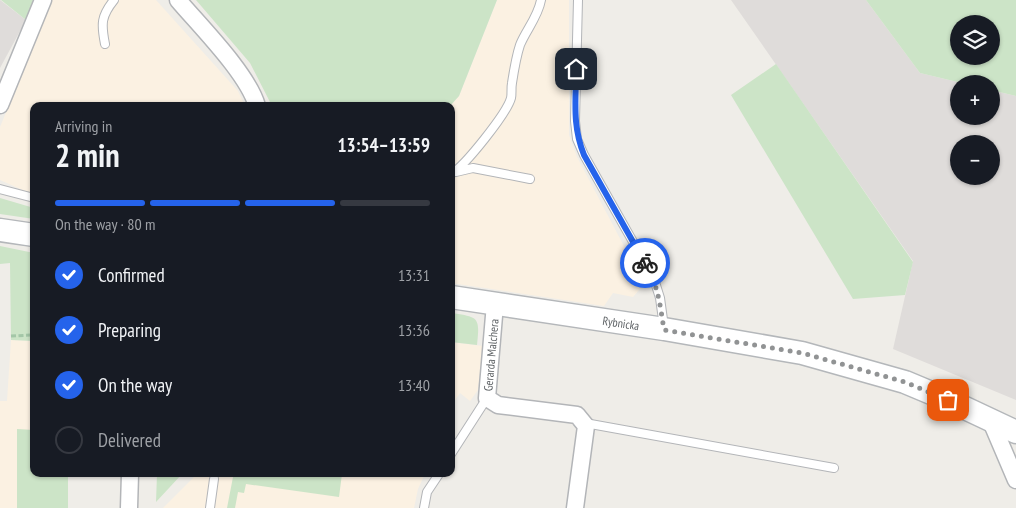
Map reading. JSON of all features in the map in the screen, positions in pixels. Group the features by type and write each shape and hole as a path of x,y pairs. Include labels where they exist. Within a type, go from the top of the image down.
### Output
{"street":[{"path":"0,105 43,0"},
{"path":"178,0 232,63 254,94 256,102"},
{"path":"0,230 30,234"},
{"name":"Rybnicka","path":"455,298 802,353 905,382 1016,432"},
{"name":"Gerarda Malchera","path":"495,304 487,398 498,405 577,415 583,422"},
{"path":"990,419 1016,480"},
{"path":"575,508 586,426 583,422"},
{"path":"129,508 130,477"}],"lane":[{"path":"105,44 102,25 103,18 114,0"},
{"path":"455,171 470,156 502,115 511,99 517,55 530,25 537,15 541,0"},
{"path":"578,0 575,121 577,138 584,155 654,279 660,298 664,330"},
{"path":"455,172 473,168 530,180"},
{"path":"0,189 30,197"},
{"path":"455,448 487,398"},
{"path":"583,422 834,468"},
{"path":"424,508 427,492 437,477"},
{"path":"210,508 214,479"}],"path":[{"path":"11,336 30,335"}],"shaded area":[{"path":"0,0 26,20 0,68"},
{"path":"52,0 156,0 238,91 243,102 30,102 30,193 0,180 0,127"},
{"path":"497,0 569,0 569,135 577,157 644,284 633,297 613,293 604,306 455,284 454,102 459,96"},
{"path":"731,0 866,0 920,73 950,80 950,125 1000,125 1000,92 1016,96 1016,400 893,349 913,261"},
{"path":"11,340 30,341 30,477 35,477 41,508 0,508 0,401 7,401"},
{"path":"455,342 483,346 478,390 470,401 460,393 455,400"},
{"path":"194,477 424,477 418,489 414,508 163,508"}],"green space":[{"path":"1,0 33,0 26,20"},
{"path":"196,0 497,0 459,96 454,102 270,102 250,63"},
{"path":"866,0 1016,0 1016,96 1000,92 1000,75 950,75 950,80 920,73"},
{"path":"776,64 913,262 905,295 853,299 731,95"},
{"path":"0,198 30,207 30,218 0,214"},
{"path":"0,246 30,252 30,341 11,340 10,263 0,264"},
{"path":"455,314 476,320 478,329 477,345 455,342"},
{"path":"17,429 30,430 30,477 68,477 68,508 17,508"},
{"path":"157,477 179,477 156,502"},
{"path":"233,477 342,477 339,497 246,484 244,493 238,492 235,508 227,508"}],"way so far":[{"path":"645,263 654,279 660,298 664,330 802,353 905,382 948,400"}],"route":[{"path":"576,69 575,121 577,138 584,155 645,263"}]}
